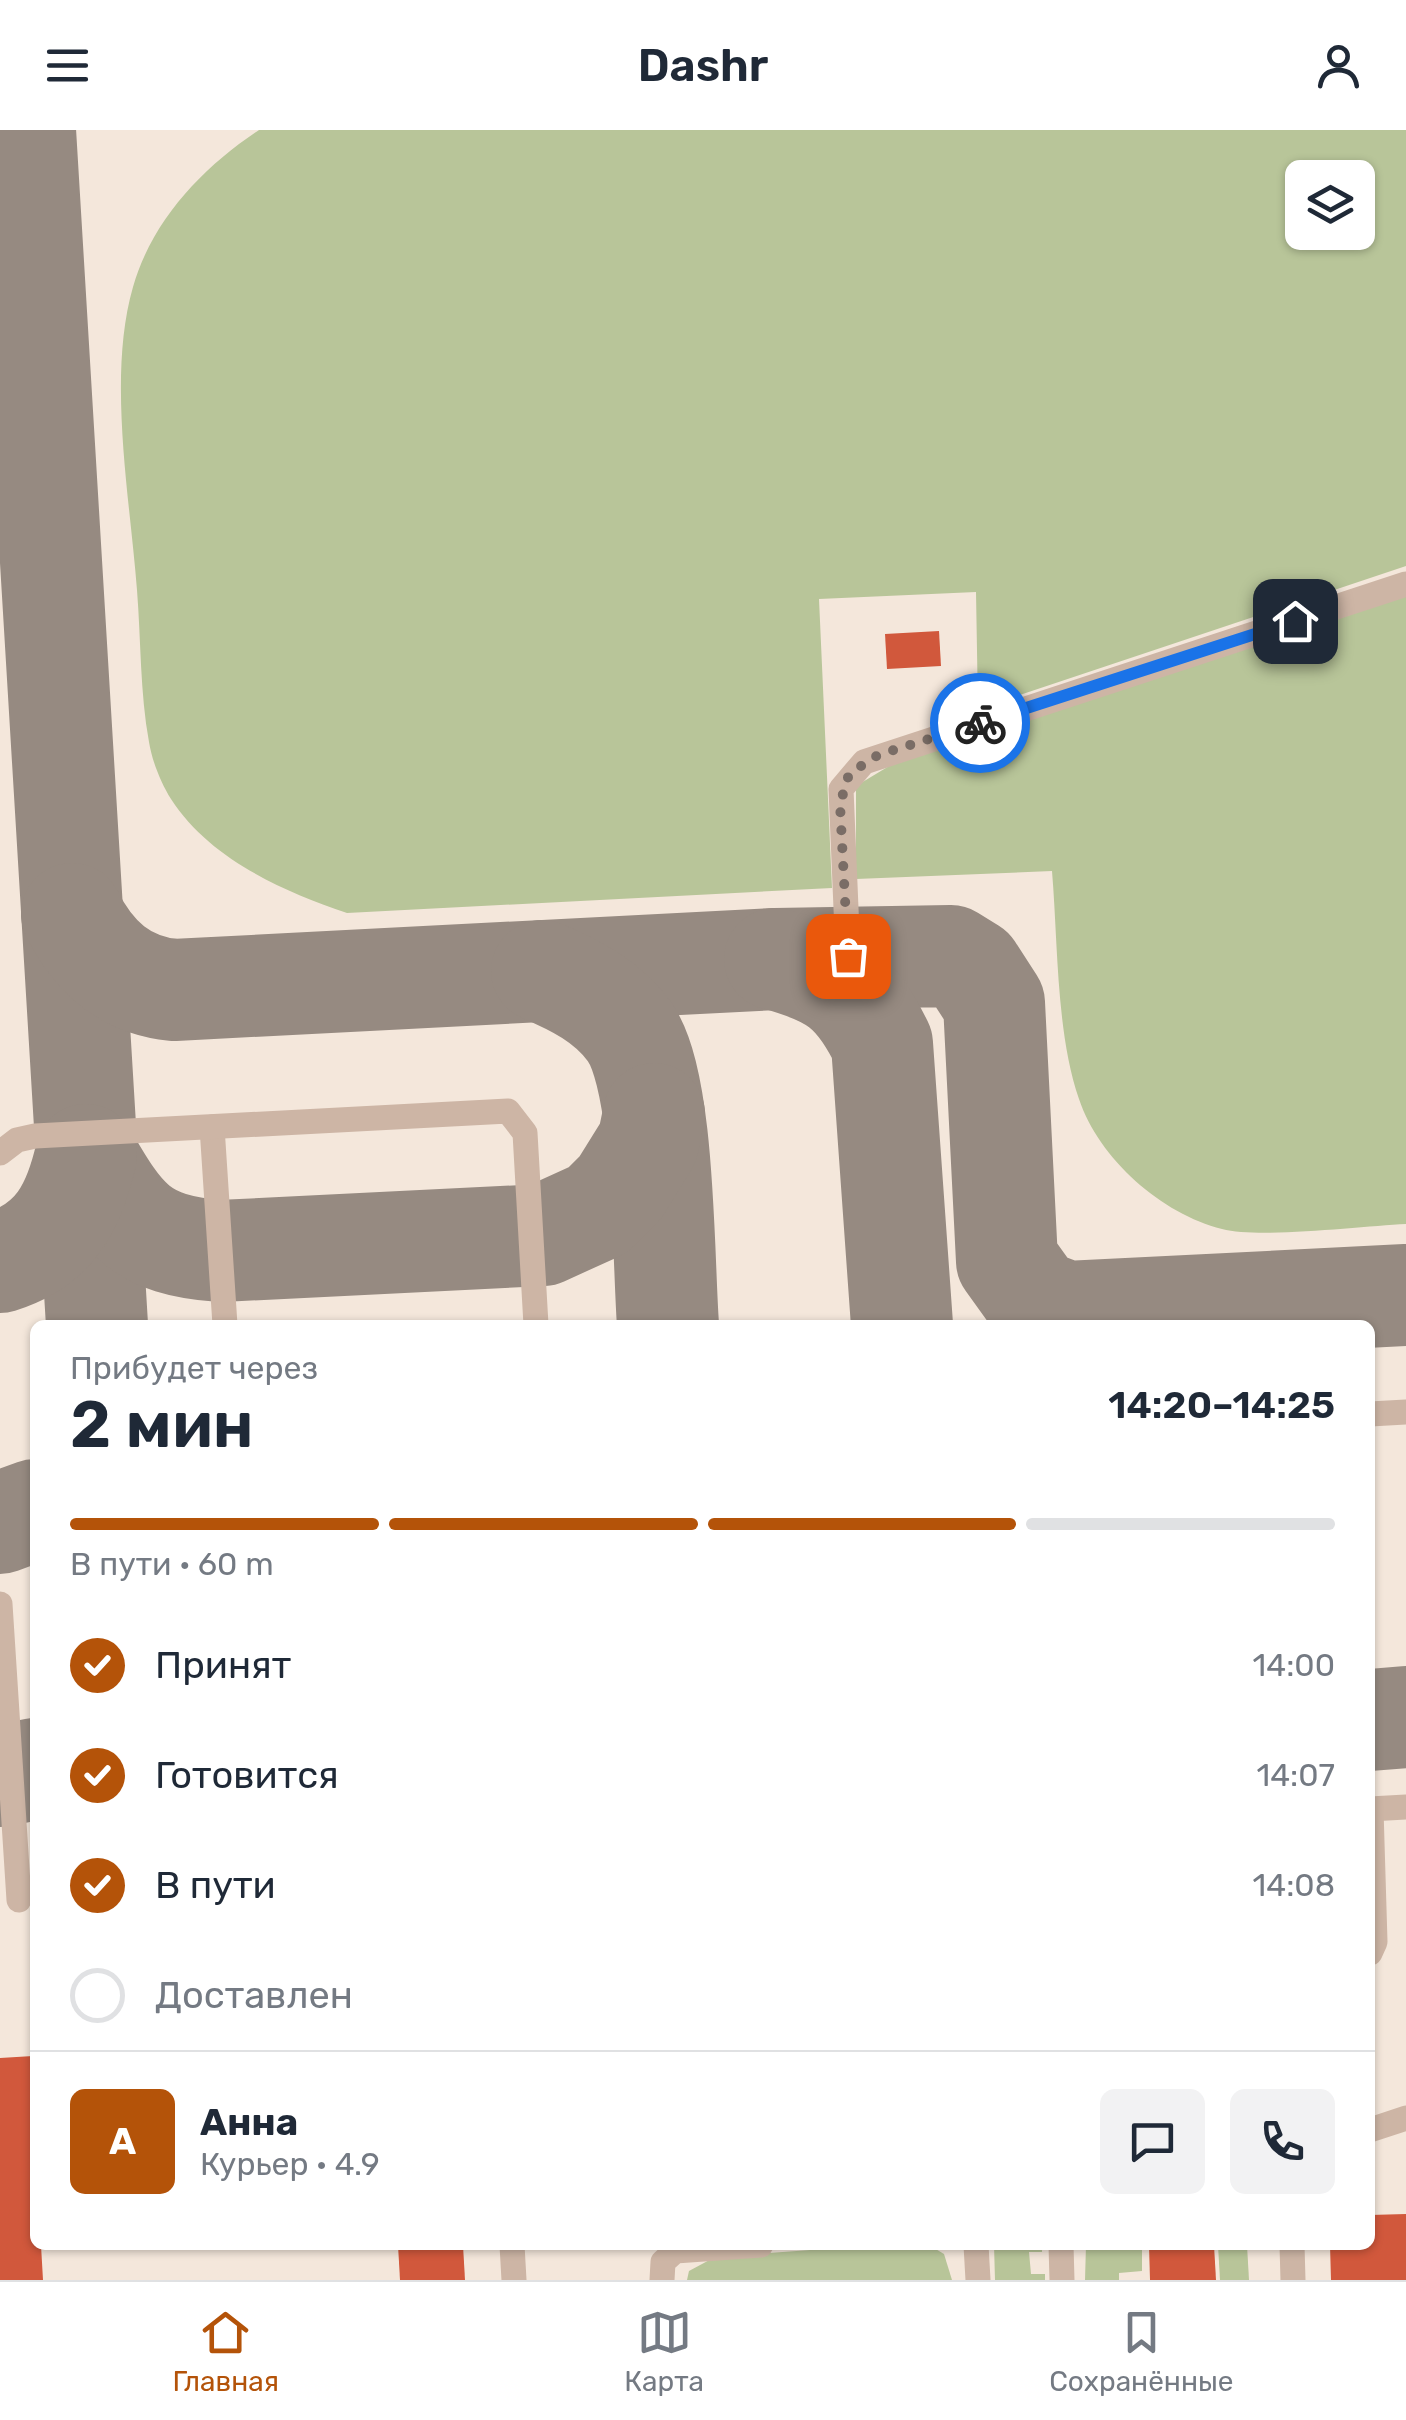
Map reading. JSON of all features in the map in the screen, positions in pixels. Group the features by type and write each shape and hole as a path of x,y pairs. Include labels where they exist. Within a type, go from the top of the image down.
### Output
{"lane":[{"path":"848,956 841,789 864,762 1406,584"},
{"path":"0,1153 17,1140 35,1136 508,1112 525,1133 536,1320"},
{"path":"212,1127 224,1320"},
{"path":"1375,1414 1406,1412"},
{"path":"0,1604 18,1901"},
{"path":"1375,1808 1406,1807"},
{"path":"1375,2128 1406,2118"},
{"path":"512,2250 514,2280"},
{"path":"662,2280 662,2262 675,2250"},
{"path":"976,2250 978,2280"},
{"path":"1060,2250 1062,2280"},
{"path":"1292,2250 1293,2280"}],"green space":[{"path":"259,130 1406,130 1406,566 978,709 976,592 819,599 832,888 347,913 273,883 206,839 171,799 150,749 123,438 125,322 133,287 153,239 182,197 218,161"},
{"path":"1406,589 1406,1224 1239,1232 1199,1222 1136,1181 1101,1143 1088,1121 1066,1046 1052,871 856,879 856,786 914,751"},
{"path":"811,2250 937,2250 944,2254 952,2280 687,2280 689,2271 715,2257"},
{"path":"994,2250 1042,2250 1029,2252 1031,2274 1045,2274 1045,2280 995,2280"},
{"path":"1086,2250 1142,2250 1142,2271 1119,2273 1119,2280 1085,2280"},
{"path":"1218,2250 1247,2250 1249,2280 1220,2280"}],"building":[{"path":"939,631 941,666 887,669 885,634"},
{"path":"30,2056 30,2250 41,2250 43,2280 0,2280 0,2058"},
{"path":"1406,2214 1406,2280 1331,2280 1330,2250 1375,2250 1375,2215"},
{"path":"398,2250 463,2250 465,2280 400,2280"},
{"path":"1149,2250 1214,2250 1216,2280 1150,2280"}],"taxiway":[{"path":"25,130 97,1320"},
{"path":"72,914 90,943 112,966 140,982 174,990 775,959 951,956 972,969 994,1003 1007,1261 1035,1300 1067,1312 1406,1295"},
{"path":"775,959 812,971 840,987 862,1010 882,1044 902,1320"},
{"path":"542,971 578,988 611,1011 629,1031 641,1055 656,1128 668,1320"},
{"path":"86,1155 112,1197 137,1225 171,1243 193,1248 220,1251 543,1235 598,1210 620,1188 648,1143 654,1114"},
{"path":"0,1262 35,1245 59,1222 75,1191 86,1155"},
{"path":"0,1523 30,1512"},
{"path":"1375,1720 1406,1717"},
{"path":"0,1776 30,1770"}],"way so far":[{"path":"848,956 840,804 841,789 849,774 878,755 980,723"}],"route":[{"path":"980,723 1295,621"}]}
